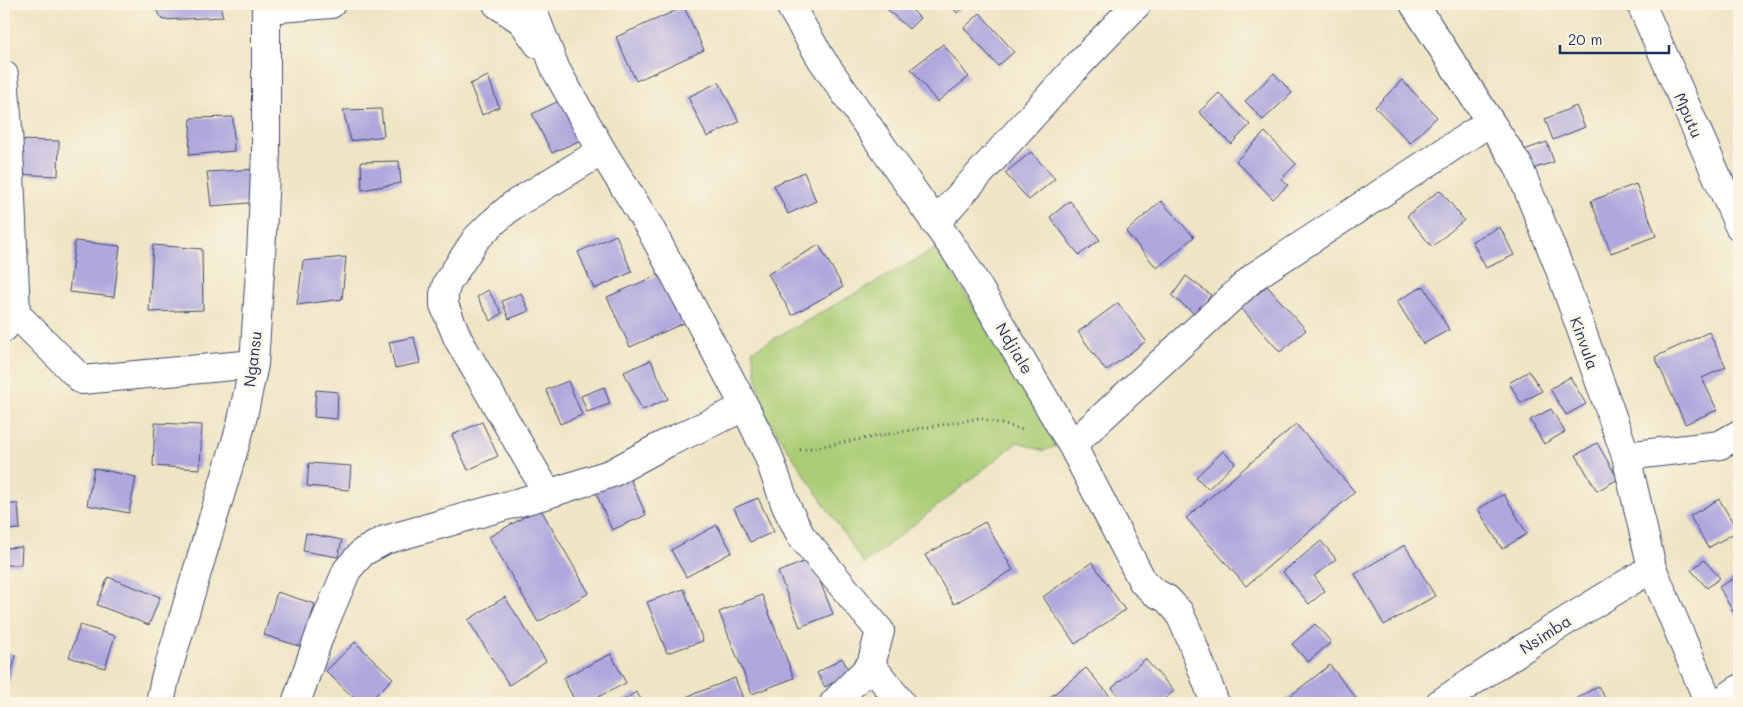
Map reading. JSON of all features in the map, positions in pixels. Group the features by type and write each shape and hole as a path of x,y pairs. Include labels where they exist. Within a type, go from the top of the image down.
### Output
{"street":[{"path":"267,6 331,4"},
{"path":"497,4 522,21 556,70 602,151 650,228 745,407 768,455 786,506 800,536 880,631 871,664 834,703"},
{"path":"530,4 556,70"},
{"name":"Ndjiale","path":"789,4 822,60 965,266 1072,444 1143,582 1167,600 1179,612 1215,703"},
{"path":"935,223 1078,64 1137,4"},
{"name":"Kinvula","path":"1414,4 1518,165 1559,267 1626,456 1652,568 1709,703"},
{"name":"Mputu","path":"1641,4 1739,226"},
{"name":"Ngansu","path":"160,703 165,679 241,425 254,364 266,154 267,6"},
{"path":"4,75 8,139 10,321 82,380 254,364"},
{"path":"1072,444 1255,276 1490,122"},
{"path":"548,494 458,339 444,306 444,294 447,283 476,239 490,225 513,205 602,151"},
{"path":"296,703 336,592 347,570 364,552 385,540 548,494 612,473 667,443 745,407"},
{"path":"1626,456 1720,445 1739,434"},
{"name":"Nsimba","path":"1440,703 1548,632 1652,568"},
{"path":"871,664 901,703"},
{"path":"1719,703 1739,690"}],"path":[{"path":"768,455 980,418 1072,444"}],"green space":[{"path":"937,248 1059,445 1043,451 1018,442 864,564 763,412 752,351"}],"building":[{"path":"153,4 220,4 223,17 163,20"},
{"path":"895,4 906,4 920,18 909,29 888,10"},
{"path":"950,4 968,4 957,13"},
{"path":"684,7 704,50 636,81 616,37"},
{"path":"980,13 1014,52 998,66 964,28"},
{"path":"943,44 969,77 937,102 911,69"},
{"path":"1274,73 1292,93 1263,120 1245,101"},
{"path":"488,76 499,107 482,115 470,84"},
{"path":"1402,80 1437,117 1410,143 1375,107"},
{"path":"719,82 739,122 707,137 688,97"},
{"path":"1219,93 1250,125 1231,144 1199,112"},
{"path":"567,97 583,139 552,153 532,114"},
{"path":"1576,106 1585,127 1553,140 1545,119"},
{"path":"381,109 384,136 351,141 343,110"},
{"path":"233,117 234,151 189,155 191,118"},
{"path":"1265,132 1296,164 1281,179 1288,185 1273,199 1236,161"},
{"path":"13,140 59,141 58,176 13,174"},
{"path":"1547,142 1554,162 1532,169 1524,150"},
{"path":"1031,152 1055,179 1029,200 1005,173"},
{"path":"399,161 401,183 362,190 361,162"},
{"path":"259,169 261,202 211,206 207,172"},
{"path":"804,172 816,201 788,214 774,185"},
{"path":"1636,184 1656,236 1611,253 1591,201"},
{"path":"1440,190 1464,220 1432,247 1407,216"},
{"path":"1070,201 1100,240 1079,255 1050,217"},
{"path":"1161,201 1194,237 1157,268 1126,232"},
{"path":"1500,227 1514,255 1486,268 1472,241"},
{"path":"616,235 632,272 594,289 578,252"},
{"path":"75,241 120,246 114,297 69,292"},
{"path":"153,245 202,249 203,310 149,312"},
{"path":"819,245 843,287 792,315 768,274"},
{"path":"346,257 342,299 297,305 303,261"},
{"path":"663,273 686,322 630,347 607,297"},
{"path":"1186,276 1211,295 1196,315 1172,296"},
{"path":"1267,286 1306,330 1280,352 1241,308"},
{"path":"1424,286 1449,330 1423,344 1397,301"},
{"path":"488,290 502,313 491,321 477,297"},
{"path":"521,293 529,311 509,319 502,301"},
{"path":"1118,303 1146,341 1106,371 1078,332"},
{"path":"1709,332 1726,367 1702,378 1717,410 1685,424 1655,357"},
{"path":"414,337 420,363 395,368 389,342"},
{"path":"651,360 668,399 642,410 624,372"},
{"path":"1529,371 1542,391 1521,403 1509,383"},
{"path":"1570,377 1586,404 1566,415 1550,389"},
{"path":"568,381 582,415 560,424 546,390"},
{"path":"604,387 610,404 587,412 581,396"},
{"path":"316,390 338,392 337,419 314,417"},
{"path":"1551,409 1565,432 1544,444 1530,420"},
{"path":"482,422 498,456 468,470 452,435"},
{"path":"155,423 202,425 200,469 153,466"},
{"path":"1296,424 1355,492 1246,586 1186,518"},
{"path":"1597,443 1618,479 1597,491 1576,455"},
{"path":"1223,451 1235,463 1208,489 1196,477"},
{"path":"309,463 351,466 349,490 307,486"},
{"path":"94,468 136,477 129,513 87,505"},
{"path":"629,476 646,515 612,530 595,491"},
{"path":"1504,494 1527,534 1502,549 1478,509"},
{"path":"758,498 774,532 750,542 734,508"},
{"path":"1719,499 1738,531 1708,548 1690,516"},
{"path":"4,504 18,504 20,529 4,530"},
{"path":"540,508 589,593 538,622 489,537"},
{"path":"985,522 1013,570 954,604 925,555"},
{"path":"717,525 732,552 686,577 671,550"},
{"path":"306,533 342,540 338,557 303,551"},
{"path":"1321,541 1336,559 1314,576 1325,591 1309,604 1283,572"},
{"path":"1405,545 1435,596 1384,625 1355,574"},
{"path":"22,547 21,565 4,565 4,548"},
{"path":"811,559 833,614 800,627 778,572"},
{"path":"1704,560 1720,578 1707,588 1691,570"},
{"path":"1092,562 1125,610 1075,644 1043,597"},
{"path":"1739,575 1739,622 1719,587"},
{"path":"108,577 160,597 149,625 97,605"},
{"path":"684,589 703,641 667,653 647,602"},
{"path":"277,592 315,604 302,647 264,635"},
{"path":"762,595 794,678 752,694 719,612"},
{"path":"505,597 546,661 509,685 468,620"},
{"path":"1315,624 1331,642 1308,662 1292,644"},
{"path":"80,625 115,636 105,668 69,657"},
{"path":"355,642 393,678 368,703 359,703 326,671"},
{"path":"4,652 16,655 9,682 4,680"},
{"path":"611,654 626,683 586,703 576,703 563,678"},
{"path":"842,658 850,673 825,687 817,673"},
{"path":"1145,659 1174,691 1160,703 1126,703 1112,688"},
{"path":"1330,665 1356,698 1349,703 1281,703"},
{"path":"1086,668 1116,703 1043,703"},
{"path":"735,678 745,703 688,703 686,697"},
{"path":"1598,686 1608,703 1569,703"},
{"path":"636,692 644,703 619,703"}]}
